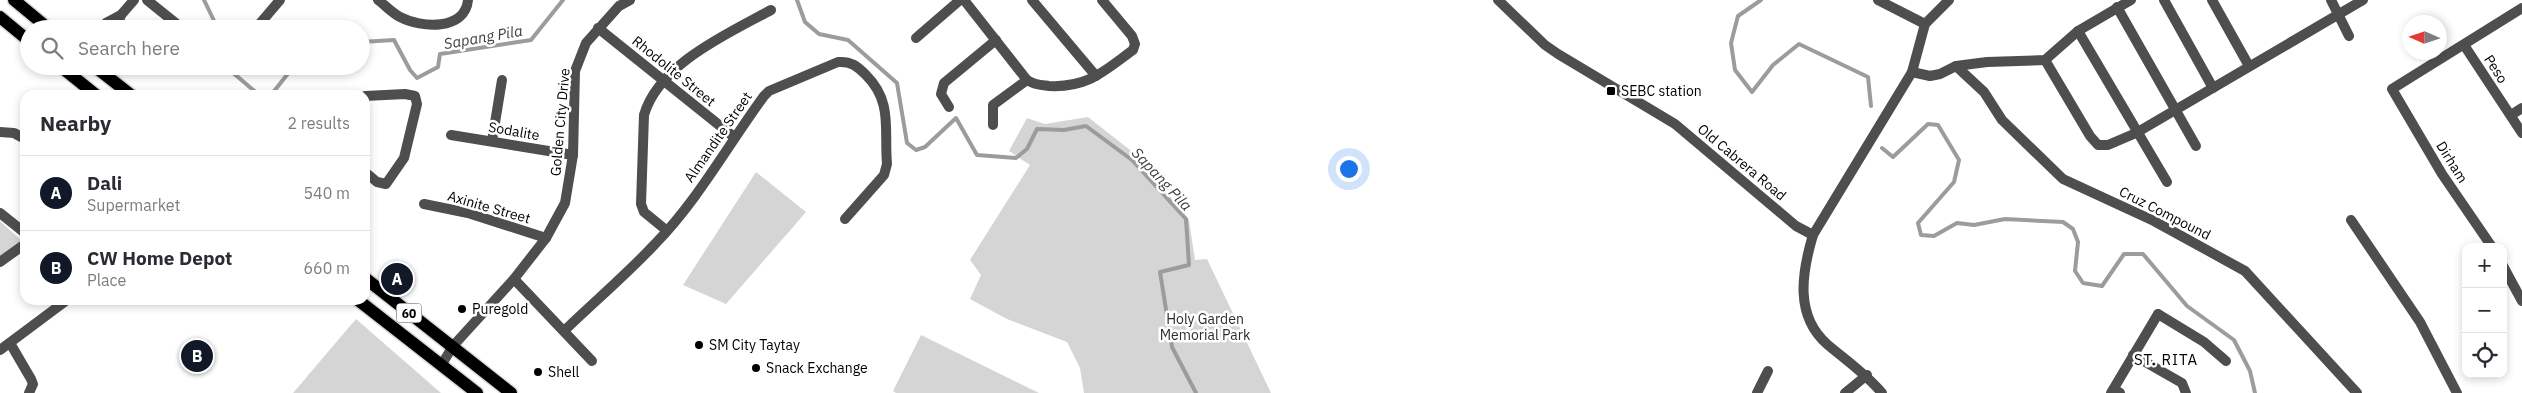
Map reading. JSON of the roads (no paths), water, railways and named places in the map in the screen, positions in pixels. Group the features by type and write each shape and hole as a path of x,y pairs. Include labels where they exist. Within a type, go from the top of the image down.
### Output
{"main road":[{"path":"14,0 38,20"},
{"path":"0,17 20,34"},
{"path":"71,75 90,90"},
{"path":"105,75 125,90"},
{"name":"60","path":"370,282 511,393"},
{"name":"60","path":"365,305 477,393"}],"street":[{"path":"112,20 121,15 134,0"},
{"path":"146,0 172,20"},
{"path":"262,20 280,0"},
{"path":"378,0 400,17 421,24 454,22 462,16 468,0"},
{"name":"Golden City Drive","path":"442,364 453,346 514,279 546,238 565,203 573,155 575,71 586,43 619,6 630,0"},
{"path":"916,38 960,0"},
{"path":"964,0 1027,80 1038,85 1059,86 1079,84 1096,76 1133,50 1135,44 1132,36 1102,0"},
{"path":"1032,0 1096,76"},
{"name":"Old Cabrera Road","path":"1498,0 1545,45 1675,124 1796,226 1813,235"},
{"path":"1878,0 1925,24"},
{"path":"1882,393 1867,375 1826,344 1813,328 1803,300 1804,264 1813,235 1912,72 1925,24 1949,0"},
{"path":"1912,72 1930,76 1940,74 1956,66 1987,62 2045,60 2078,32 2131,0"},
{"path":"2164,0 2213,88"},
{"path":"2212,0 2249,66"},
{"path":"2331,0 2349,36"},
{"path":"2045,60 2098,145 2108,145 2136,133 2363,0"},
{"path":"2117,8 2196,146"},
{"path":"2464,45 2522,8"},
{"path":"666,230 644,212 641,204 644,115 646,106 664,80 693,53 771,10"},
{"path":"119,20 121,15"},
{"name":"Rhodolite Street","path":"598,28 734,137"},
{"path":"2078,32 2166,182"},
{"path":"949,107 941,94 944,83 996,40"},
{"name":"Dirham","path":"2464,45 2392,89 2442,174 2489,243"},
{"name":"Peso","path":"2464,45 2522,133"},
{"name":"Almandite Street","path":"564,331 656,243 705,182 734,137 769,91 838,62 855,65 875,84 882,94 887,164 884,175 844,219"},
{"name":"Cruz Compound","path":"1956,66 1984,92 2002,120 2063,178 2154,221 2245,271 2357,393"},
{"path":"492,141 502,80"},
{"path":"993,124 994,105 1027,80"},
{"path":"370,96 405,94 415,96 417,104 400,166 386,184 377,182 370,176"},
{"path":"2510,116 2522,108"},
{"path":"0,132 20,137"},
{"name":"Sodalite","path":"451,135 573,155"},
{"name":"Axinite Street","path":"424,204 468,213 546,238"},
{"path":"0,213 20,229"},
{"path":"2351,220 2420,322 2457,393"},
{"path":"0,262 20,248"},
{"path":"2507,273 2522,301"},
{"path":"514,279 592,361"},
{"path":"0,350 60,305"},
{"path":"2115,392 2134,354 2158,314 2204,342 2226,361"},
{"path":"10,343 33,384 29,393"},
{"path":"2134,354 2182,383 2186,393"},
{"path":"1757,393 1768,371"},
{"path":"1844,393 1867,375"}],"waterway":[{"name":"Sapang Pila","path":"204,0 214,20"},
{"name":"Sapang Pila","path":"370,41 394,40 410,70 417,78 438,67 440,54 531,40 563,0"},
{"name":"Sapang Pila","path":"797,0 805,22 819,34 848,40 897,83 907,143 916,150 925,147 956,118 977,155 1016,158 1027,149 1037,129 1064,130 1086,126 1132,160 1186,219 1189,265 1160,272 1172,347 1196,393"},
{"path":"1761,0 1738,16 1731,43 1735,70 1752,92 1773,65 1799,44 1868,77 1871,106"},
{"name":"Sapang Pila","path":"236,75 253,90"},
{"name":"Sapang Pila","path":"275,90 287,75"},
{"path":"1882,148 1893,157 1928,124 1938,125 1959,160 1954,182 1918,223 1921,235 1934,236 1957,223 1974,225 2005,219 2063,222 2073,229 2078,242 2075,271 2083,283 2102,286 2124,254 2143,254 2187,306 2234,340 2250,371 2255,393"}],"place":[{"name":"SEBC station","path":"1611,91"},
{"name":"Dali","path":"397,279"},
{"name":"Puregold","path":"462,309"},
{"name":"SM City Taytay","path":"699,345"},
{"name":"CW Home Depot","path":"197,356"},
{"name":"Snack Exchange","path":"756,368"},
{"name":"Shell","path":"538,372"}],"district":[{"name":"ST. RITA","path":"2166,359"}],"park label":[{"name":"Holy Garden Memorial Park","path":"1205,328"}]}
